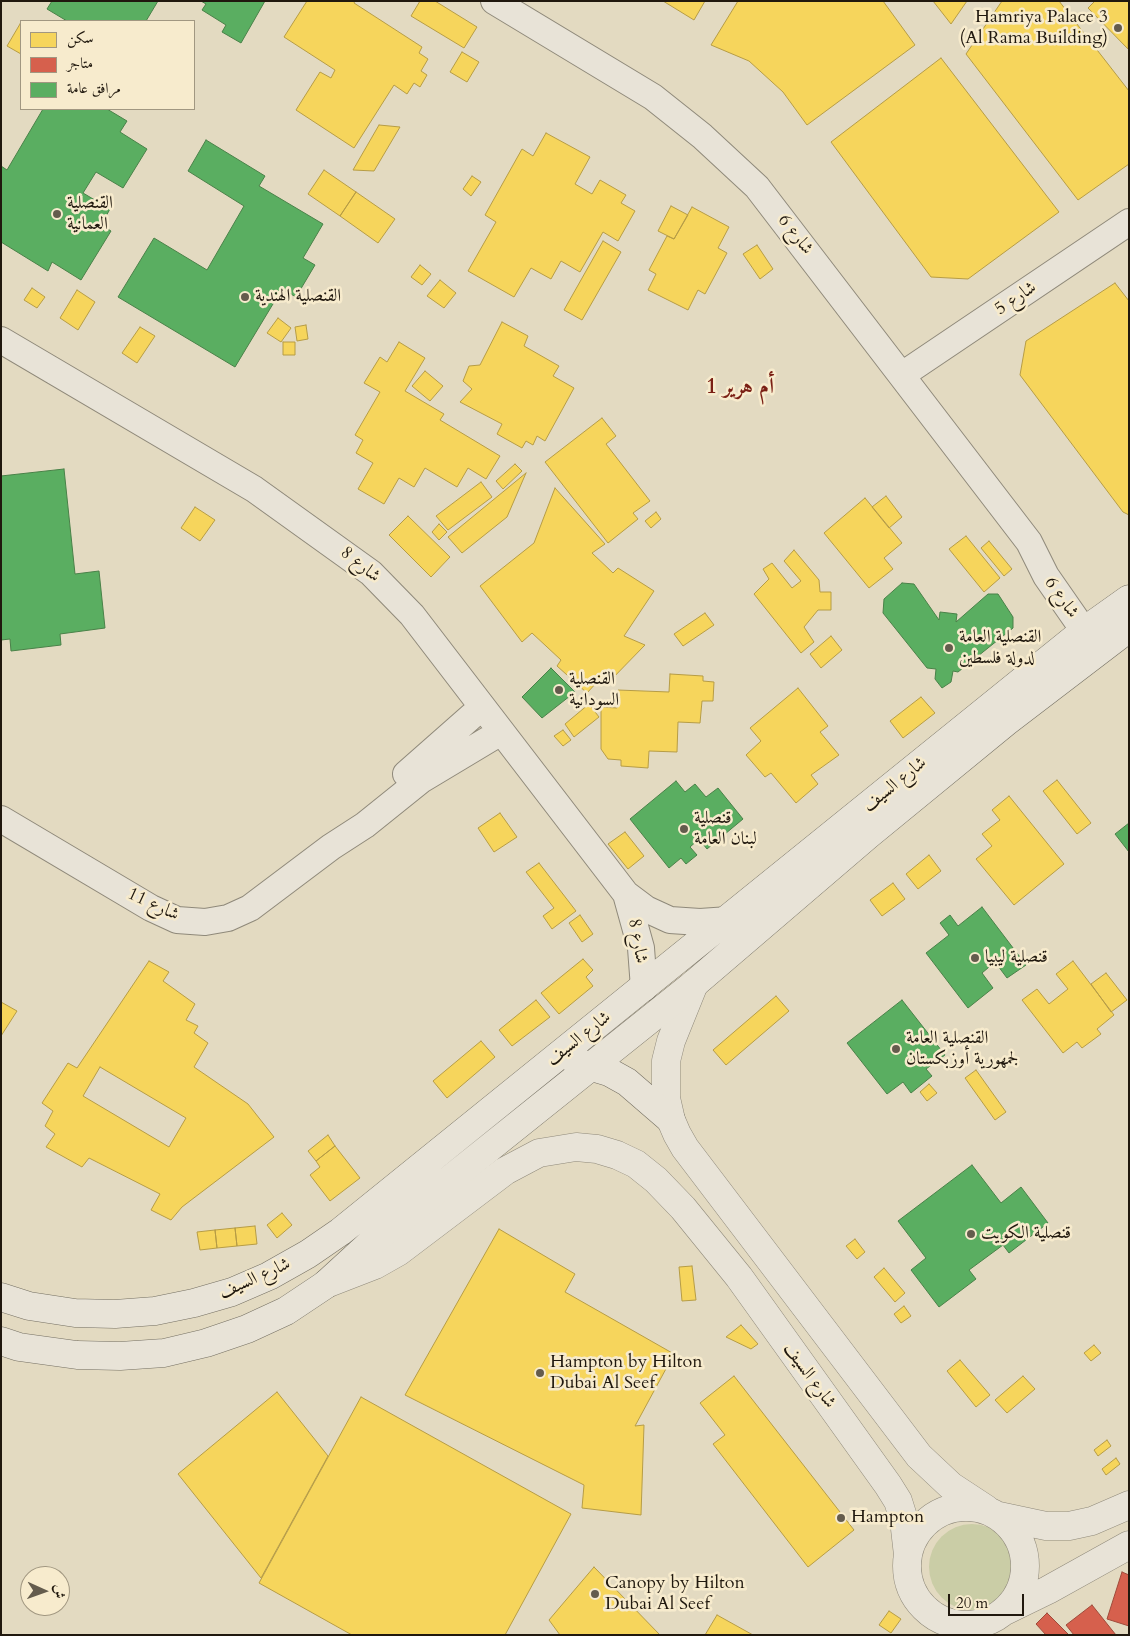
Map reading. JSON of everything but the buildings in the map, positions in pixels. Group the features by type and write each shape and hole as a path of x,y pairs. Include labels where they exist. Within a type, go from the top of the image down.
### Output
{"main road":[{"path":"1105,634 1129,599"},
{"name":"شارع السيف","path":"1,1297 29,1306 57,1310 115,1314 155,1311 194,1303 232,1292 269,1276 308,1254 340,1232 548,1063 729,920 1105,634"},
{"name":"شارع السيف","path":"1,1342 19,1347 77,1355 120,1356 164,1352 206,1342 247,1329 286,1310 325,1285 373,1241 694,984 1105,634"},
{"name":"شارع السيف","path":"694,984 671,1040 666,1061 666,1098 671,1120 685,1148 919,1456 940,1477 993,1513 1015,1533 1024,1554 1025,1570 1022,1585 1015,1600 1005,1611"},
{"path":"548,1063 570,1062 591,1065 626,1082 671,1120"},
{"name":"شارع السيف","path":"325,1285 374,1265 398,1252 505,1171 539,1153 576,1147 597,1149 617,1155 636,1164 663,1187 683,1208 739,1277 888,1484 898,1501 904,1520 908,1555 907,1573 912,1590 921,1605 933,1615 947,1622 962,1625 977,1624 992,1619 1129,1545"},
{"name":"شارع السيف","path":"908,1555 912,1541 920,1528 930,1518 943,1510 957,1506 1046,1526 1069,1526 1092,1521 1129,1505"}],"street":[{"name":"شارع 6","path":"494,1 601,63 653,97 732,163 757,187 1029,542 1054,563 1105,634"},
{"name":"شارع 5","path":"902,375 1129,222"},
{"name":"شارع 8","path":"1,340 254,489 360,564 397,598 626,894 646,909 670,920 700,922 729,920"},
{"name":"شارع 11","path":"331,847 372,802 482,707"},
{"name":"شارع 11","path":"1,819 151,908 177,920 205,922 228,918 250,908 447,763 501,732"},
{"name":"شارع 8","path":"626,894 641,948 644,988"}],"green space":[{"path":"972,1524 988,1528 1002,1537 1011,1551 1015,1567 1011,1583 1002,1597 988,1606 972,1610 956,1606 942,1597 933,1583 929,1567 933,1551 942,1537 956,1528"}],"place":[{"name":"Hamriya Palace 3 (Al Rama Building)","path":"1118,28"},
{"name":"القنصلية العمانية","path":"57,214"},
{"name":"القنصلية الهندية","path":"245,297"},
{"name":"القنصلية العامة لدولة فلسطين","path":"949,648"},
{"name":"القنصلية السودانية","path":"559,690"},
{"name":"قنصلية لبنان العامة","path":"684,829"},
{"name":"قنصلية ليبيا","path":"975,958"},
{"name":"القنصلية العامة لجمهورية أوزبكستان","path":"896,1049"},
{"name":"قنصلية الكويت","path":"971,1234"},
{"name":"Hampton by Hilton Dubai Al Seef","path":"540,1373"},
{"name":"Hampton","path":"841,1518"},
{"name":"Canopy by Hilton Dubai Al Seef","path":"595,1594"}],"district":[{"name":"أم هرير 1","path":"740,388"}]}
